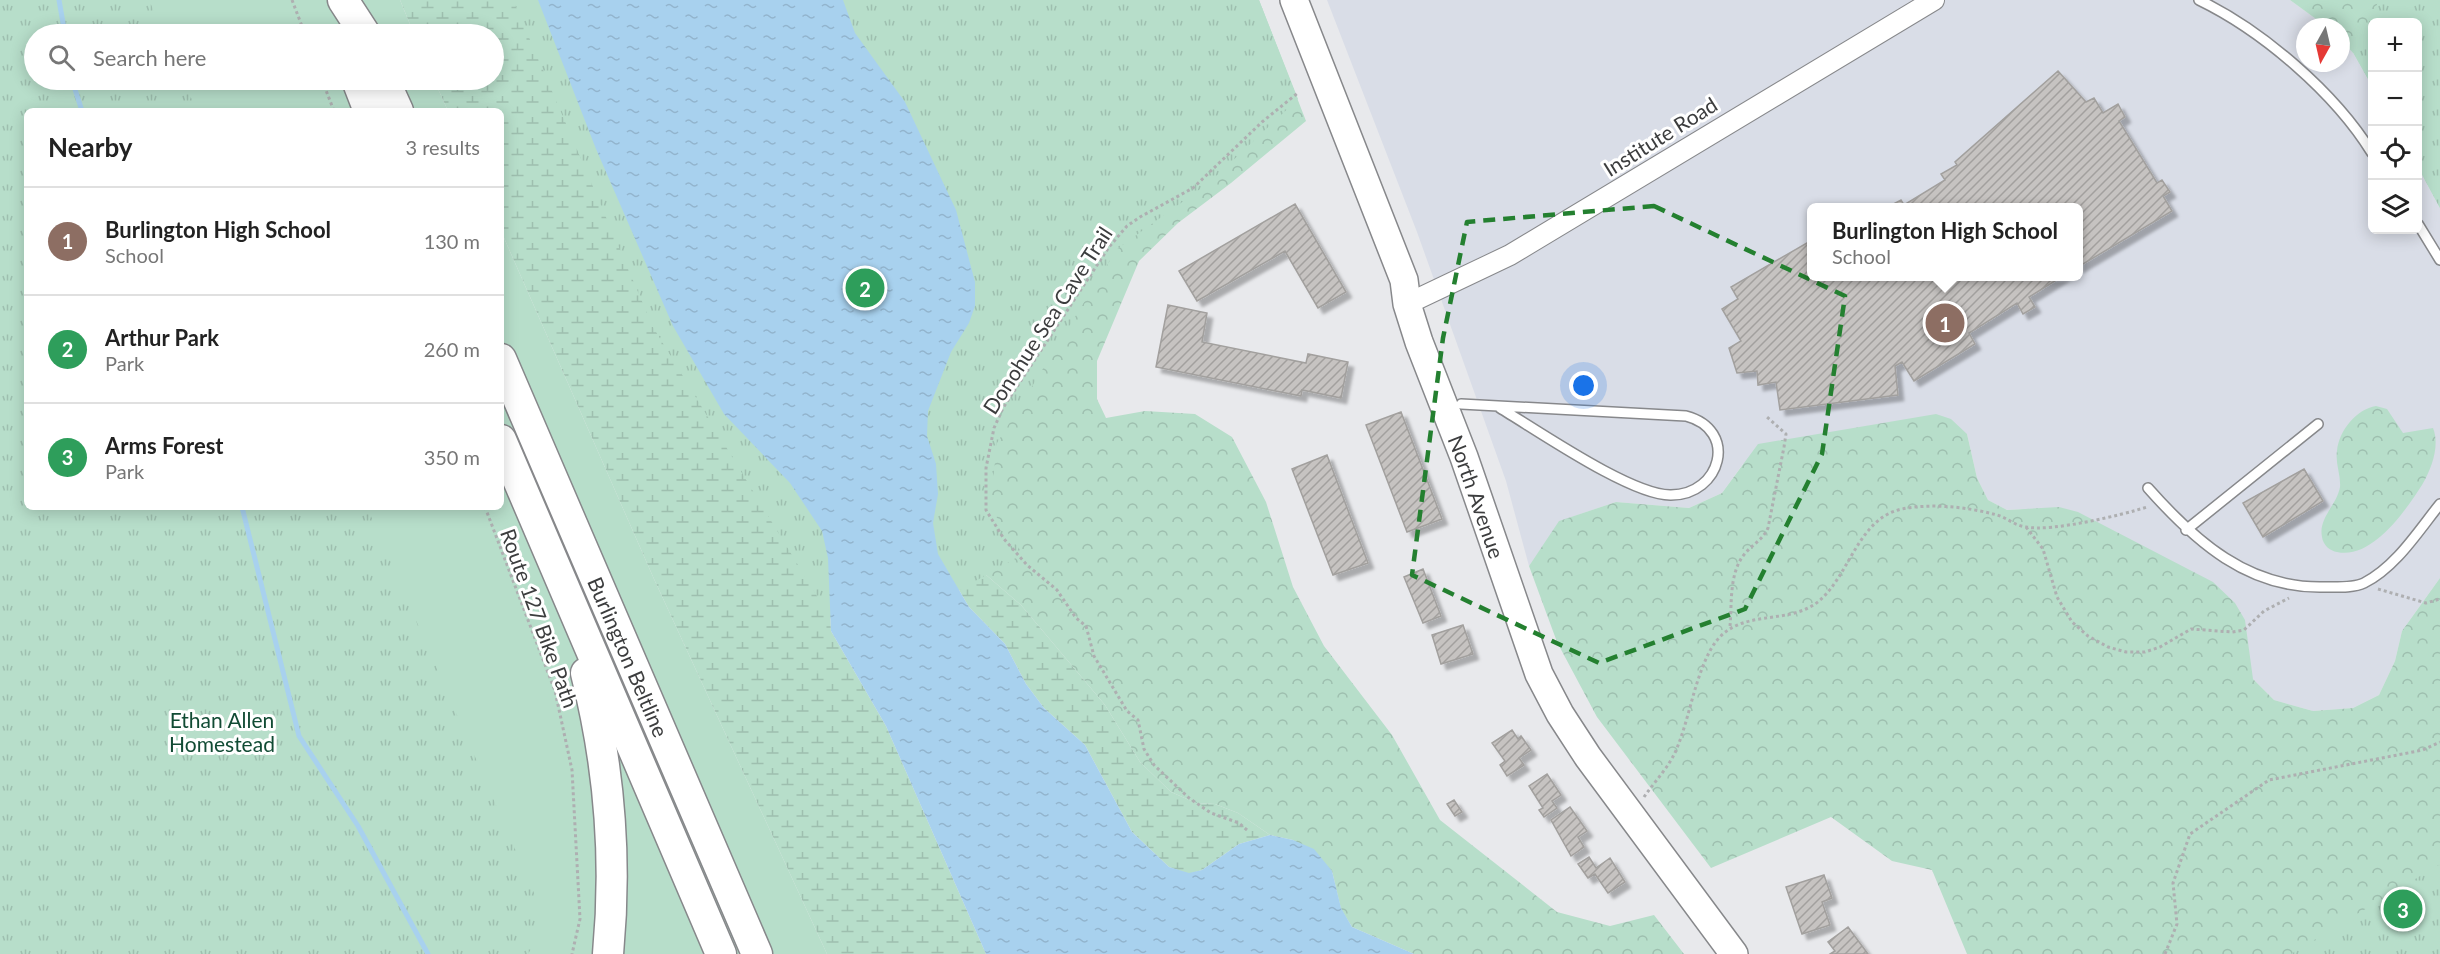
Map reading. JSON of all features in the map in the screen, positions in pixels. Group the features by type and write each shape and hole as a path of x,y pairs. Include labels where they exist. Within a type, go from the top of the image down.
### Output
{"main road":[{"path":"341,0 343,24"},
{"path":"341,0 358,24"},
{"name":"North Avenue","path":"1294,0 1404,280 1407,304 1464,457 1539,674 1560,714 1629,816 1734,954"},
{"path":"361,90 368,108"},
{"path":"389,90 397,108"},
{"name":"Burlington Beltline","path":"504,366 758,954"},
{"name":"Burlington Beltline","path":"504,447 722,954"},
{"path":"539,527 587,674 599,731 608,800 612,868 608,954"}],"street":[{"name":"Institute Road","path":"1407,304 1510,255 1934,0"}],"lane":[{"path":"2199,0 2251,32 2325,93 2368,146"},
{"path":"2422,231 2440,260"},
{"path":"1461,404 1500,408 1686,416 1701,420 1713,431 1719,449 1717,466 1707,481 1690,492 1671,495 1648,491 1625,482 1500,408"},
{"path":"2186,530 2318,423"},
{"path":"2148,488 2186,530 2229,564 2258,576 2309,588 2363,583 2381,570 2405,547 2440,504"}],"path":[{"path":"292,0 301,24"},
{"path":"326,90 333,108"},
{"name":"Donohue Sea Cave Trail","path":"1247,831 1239,823 1211,813 1189,798 1154,765 1144,749 1138,720 1127,711 1094,656 1086,626 1076,618 1057,590 1027,565 1004,539 986,510 986,468 994,428 1003,408 1109,247 1127,226 1193,188 1262,122 1299,92"},
{"path":"1629,816 1668,766 1677,748 1689,702 1712,648 1730,626 1735,567 1745,553 1764,537 1768,528 1786,434 1767,417"},
{"path":"1730,626 1800,611 1817,603 1834,587 1860,542 1876,521 1900,509 1938,506 1969,509 1999,516 2026,527 2083,522 2133,512 2160,502"},
{"name":"Route 127 Bike Path","path":"485,510 555,691 572,770 580,919 572,954"},
{"path":"2026,527 2043,549 2057,597 2072,622 2088,636 2108,647 2126,652 2145,652 2160,647 2191,629 2232,632 2244,630 2264,610 2309,588"},
{"path":"2363,583 2391,594 2426,603 2440,599"},
{"path":"2165,954 2177,924 2173,883 2190,834 2269,780 2423,750 2440,742"}],"highlighted area":[{"path":"1654,206 1845,296 1822,454 1745,609 1599,663 1412,575 1443,338 1467,222"}],"shaded area":[{"path":"1327,0 2290,0 2315,18 2296,18 2296,72 2350,72 2350,50 2368,79 2368,234 2422,234 2422,174 2440,208 2440,578 2402,631 2395,661 2379,695 2353,708 2313,711 2274,700 2253,679 2021,509 2007,510 1988,500 1977,478 1967,434 1743,464 1722,493 1689,508 1616,502 1560,521 1529,566 1506,481 1417,232"}],"green space":[{"name":"Ethan Allen Homestead","path":"0,0 149,0 160,24 24,24 24,90 188,90 196,108 24,108 24,510 368,510 547,923 528,954 0,954"},
{"path":"127,0 400,0 410,24 138,24"},
{"path":"400,0 538,0 828,558 831,631 886,726 986,954 827,954 654,579 504,238 504,108 447,108 439,90 504,90 504,24 410,24"},
{"path":"513,0 1259,0 1298,99 1210,182 1117,249 997,443 990,508 1023,554 851,652 653,327"},
{"path":"1259,0 1306,121 1178,223 1139,261 1097,361 1097,399 1106,418 1145,411 1195,414 1232,437 1266,502 1293,587 1324,646 1392,735 1440,820 1557,912 1610,926 1654,915 1684,954 1414,954 1352,927 1341,909 1332,871 1293,840 1270,835 1238,813 1215,804 1196,803 1171,792 1140,762 1105,705 1021,605 985,574 958,427"},
{"path":"2290,0 2440,0 2440,208 2422,174 2422,18 2368,18 2368,79 2350,50 2350,18 2315,18"},
{"path":"2379,0 2440,1 2440,208 2422,174 2422,18 2371,18"},
{"path":"2368,24 2368,79 2354,54"},
{"path":"169,90 439,90 447,108 178,108"},
{"path":"504,238 654,579 827,954 506,954 366,510 504,510"},
{"path":"2376,406 2387,409 2403,433 2433,428 2436,442 2434,456 2422,485 2387,531 2363,548 2350,552 2334,551 2324,543 2322,530 2325,518 2340,487 2337,464 2338,443 2345,428 2356,416"},
{"path":"1936,414 1951,419 1967,434 1977,478 1988,500 2007,510 2059,507 2078,512 2213,582 2235,603 2245,620 2253,679 2274,700 2313,711 2353,708 2379,695 2395,661 2402,631 2440,578 2440,954 1967,954 1932,870 1892,861 1831,817 1711,868 1597,717 1557,642 1529,566 1559,521 1616,502 1689,508 1722,493 1758,444"},
{"path":"938,554 985,574 1021,605 1105,705 1140,762 1171,792 1196,803 1215,804 1238,813 1270,835 1239,844 1202,870 1189,874 1169,867 1132,832 1085,745 1044,708 1026,684 1005,644 969,607"},
{"path":"2440,864 2440,954 2291,954"}],"water":[{"path":"538,0 843,0 855,33 905,102 956,210 975,282 975,306 969,323 951,352 928,411 927,436 936,464 938,494 933,523 938,554 969,607 1005,644 1026,684 1044,708 1085,745 1132,832 1169,867 1189,873 1202,870 1239,844 1270,835 1293,840 1314,849 1332,871 1341,908 1352,927 1414,954 986,954 886,726 831,631 828,558 822,531 790,483 724,414 673,326 596,149"}],"building":[{"path":"2058,71 2086,102 2094,98 2103,113 2118,104 2125,117 2119,121 2157,183 2162,180 2170,192 2163,196 2172,211 2083,264 2083,203 1907,203 1945,180 1941,174 1957,165 1955,162"},
{"path":"1295,204 1346,292 1318,308 1285,251 1197,301 1179,271"},
{"path":"1807,243 1807,281 2055,281 2029,297 2035,307 2023,314 2017,303 1969,333 1975,344 1914,381 1902,362 1895,366 1898,395 1780,410 1776,382 1758,385 1757,371 1737,373 1729,348 1741,341 1722,309 1738,299 1731,287"},
{"path":"1168,305 1207,313 1202,342 1306,363 1308,354 1348,362 1341,398 1302,390 1301,396 1156,367"},
{"path":"1401,412 1442,519 1407,532 1366,425"},
{"path":"1327,455 1368,563 1333,575 1292,469"},
{"path":"2304,469 2323,501 2263,537 2243,503"},
{"path":"1423,569 1441,616 1423,623 1404,577"},
{"path":"1463,625 1473,654 1441,664 1432,635"},
{"path":"1512,730 1518,739 1521,736 1531,750 1519,758 1524,765 1507,776 1500,765 1505,761 1492,743"},
{"path":"1547,774 1561,795 1552,801 1557,808 1544,817 1539,810 1543,808 1529,786"},
{"path":"1454,800 1462,812 1455,816 1447,804"},
{"path":"1570,807 1587,831 1578,837 1584,847 1571,856 1551,820"},
{"path":"1589,857 1596,868 1610,858 1625,882 1608,893 1595,874 1588,878 1578,864"},
{"path":"1824,875 1832,898 1822,902 1830,925 1802,934 1786,887"},
{"path":"1848,927 1868,954 1830,954 1835,951 1828,942"}],"waterway":[{"path":"59,0 63,24"},
{"path":"75,90 81,108"},
{"path":"243,510 299,736 358,826 428,954"}],"place":[{"name":"Arthur Park","path":"865,288"},
{"name":"Burlington High School","path":"1945,323"},
{"name":"Arms Forest","path":"2403,909"}]}
